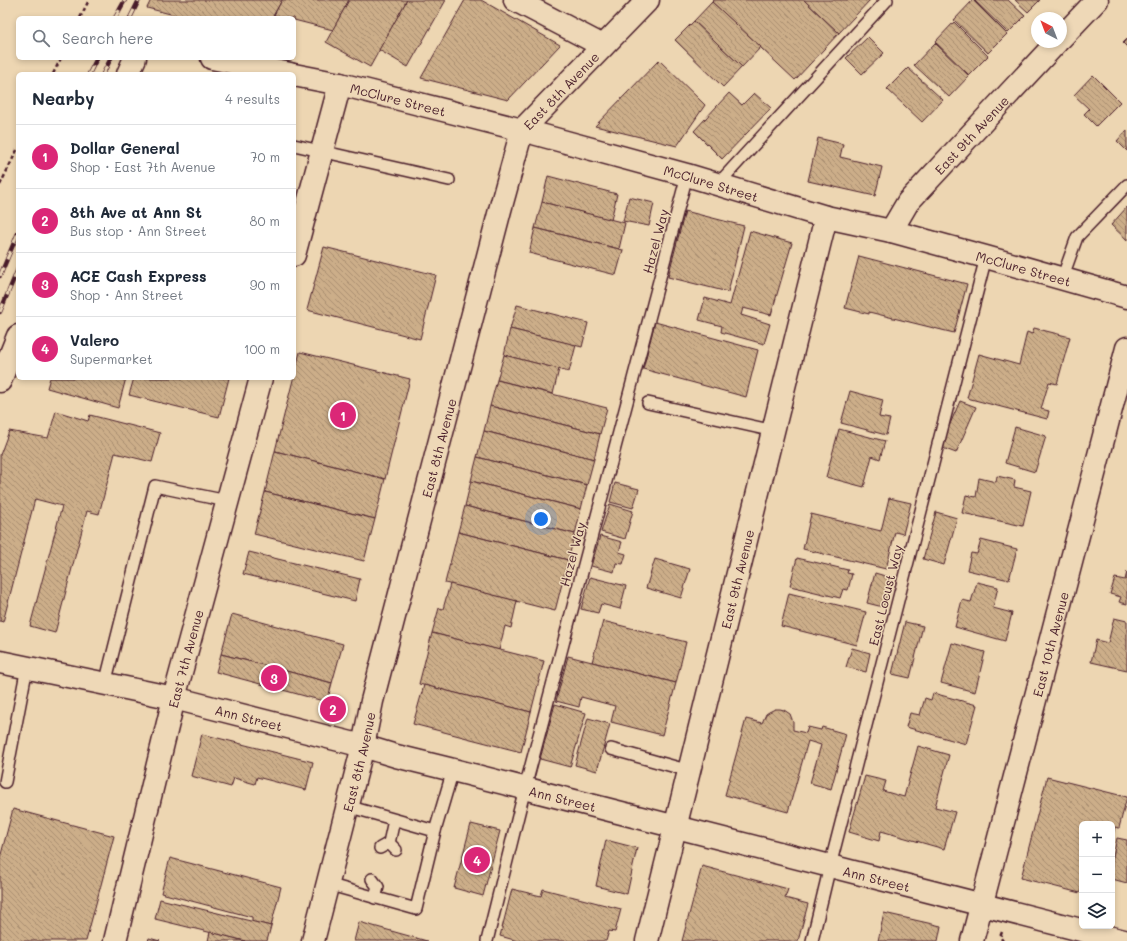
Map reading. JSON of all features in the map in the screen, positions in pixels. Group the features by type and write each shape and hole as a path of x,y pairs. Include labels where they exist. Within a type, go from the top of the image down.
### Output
{"street":[{"path":"515,0 603,46"},
{"name":"East 8th Avenue","path":"313,941 363,746 372,700 522,130 648,0"},
{"path":"1067,32 1097,0"},
{"name":"East 9th Avenue","path":"891,232 908,202 1051,48"},
{"path":"129,72 134,60"},
{"path":"222,60 280,72"},
{"name":"McClure Street","path":"296,75 340,84 522,130 718,184 826,217 891,232 986,257 1127,297"},
{"path":"296,240 300,209 322,152 340,84"},
{"name":"East 9th Avenue","path":"647,941 826,217"},
{"path":"0,381 16,341"},
{"name":"East 10th Avenue","path":"972,941 1127,348"},
{"name":"East 7th Avenue","path":"115,941 174,698 260,380"},
{"name":"Ann Street","path":"0,662 174,698 1124,941"}],"lane":[{"path":"718,184 887,0"},
{"path":"296,146 449,180"},
{"name":"Hazel Way","path":"487,941 525,788 686,175"},
{"path":"1062,279 1077,237 1127,185"},
{"name":"East Locust Way","path":"812,941 986,257"},
{"path":"648,403 774,430"},
{"path":"105,684 155,486 227,501"},
{"path":"5,782 27,667"},
{"path":"611,749 690,771"},
{"path":"327,884 378,887 416,909 435,831 453,770"},
{"path":"347,806 435,831"},
{"path":"388,847 394,820"}],"path":[{"path":"81,16 89,0"},
{"path":"54,72 60,60"},
{"path":"0,185 16,152"}],"building":[{"path":"151,0 282,0 273,16 178,16 147,8"},
{"path":"282,0 349,0 333,30 296,21 296,16 274,15"},
{"path":"349,0 407,0 370,67 326,42"},
{"path":"407,0 446,0 408,67 379,50"},
{"path":"465,0 481,0 560,45 508,100 421,78"},
{"path":"714,0 804,0 839,33 795,80 712,2"},
{"path":"804,0 870,0 839,33"},
{"path":"973,0 1007,34 988,53 954,20"},
{"path":"974,0 1008,0 1025,16 1008,33"},
{"path":"1015,0 1040,0 1028,12"},
{"path":"712,2 761,47 742,67 694,21"},
{"path":"694,21 742,67 723,87 675,40"},
{"path":"954,22 988,56 969,75 935,42"},
{"path":"868,37 884,53 862,74 846,58"},
{"path":"1127,39 1127,47 1123,43"},
{"path":"935,43 969,76 949,97 914,65"},
{"path":"659,60 705,105 677,146 595,126"},
{"path":"908,68 943,100 922,122 887,89"},
{"path":"1093,75 1120,102 1096,126 1084,114 1089,109 1074,95"},
{"path":"729,93 742,105 754,93 771,108 722,159 694,131"},
{"path":"1127,130 1127,151 1117,141"},
{"path":"818,138 843,144 840,157 882,167 875,196 808,181"},
{"path":"548,176 617,194 611,220 542,202"},
{"path":"629,197 654,203 649,226 623,221"},
{"path":"542,202 625,223 619,249 535,228"},
{"path":"1127,207 1127,240 1111,225"},
{"path":"685,211 744,226 728,292 668,277"},
{"path":"535,228 623,250 616,275 529,253"},
{"path":"750,231 792,243 771,315 743,308 741,315 770,324 764,344 721,332 722,326 699,320 705,298 730,305"},
{"path":"324,247 436,275 420,339 307,310"},
{"path":"859,256 967,284 954,333 869,312 869,314 845,308"},
{"path":"517,305 588,323 582,347 510,329"},
{"path":"655,322 758,350 746,397 643,369"},
{"path":"1034,328 1070,337 1057,384 1049,382 1041,409 1049,411 1047,419 967,398 979,354 1019,365 1027,332 1032,334"},
{"path":"510,329 576,345 569,372 504,355"},
{"path":"300,352 410,379 385,479 275,451 293,380 296,380 296,368"},
{"path":"504,355 559,369 553,394 497,380"},
{"path":"49,380 125,380 118,408 47,388"},
{"path":"133,380 228,380 219,417 129,395"},
{"path":"497,380 607,408 600,434 490,406"},
{"path":"850,391 883,400 879,417 890,419 886,435 841,423"},
{"path":"960,401 976,407 956,453 940,447"},
{"path":"490,406 600,434 594,459 484,431"},
{"path":"56,411 88,421 90,415 160,433 152,462 115,453 99,514 87,511 55,633 30,626 62,506 35,499 3,622 0,621 0,455 9,431 48,438"},
{"path":"1015,427 1046,436 1035,472 1005,463"},
{"path":"839,429 885,441 880,459 872,456 864,487 826,477"},
{"path":"484,431 594,459 587,485 477,457"},
{"path":"275,451 385,479 375,519 265,492"},
{"path":"477,457 587,485 581,509 471,481"},
{"path":"997,476 1015,480 1014,487 1031,491 1023,526 962,513 966,495 976,497 979,478 996,482"},
{"path":"471,481 581,509 575,534 465,506"},
{"path":"615,483 639,489 633,508 610,502"},
{"path":"265,492 375,519 364,561 254,534"},
{"path":"889,498 911,503 903,534 895,532 886,569 803,549 811,514 881,531"},
{"path":"610,504 633,511 625,539 601,532"},
{"path":"465,506 575,534 568,560 458,532"},
{"path":"936,512 957,518 944,565 923,559"},
{"path":"458,532 568,560 555,611 445,583"},
{"path":"600,536 622,542 619,552 626,554 623,564 616,563 614,572 591,566"},
{"path":"981,540 1017,549 1009,580 967,570 971,553 977,554"},
{"path":"249,552 360,579 355,601 243,574"},
{"path":"797,558 848,570 847,573 852,574 848,590 843,589 840,598 790,586"},
{"path":"655,559 690,569 681,598 646,588"},
{"path":"1127,572 1127,604 1119,602 1121,597 1110,594 1115,578 1125,580"},
{"path":"875,573 892,578 883,607 867,603"},
{"path":"590,577 626,586 620,609 601,604 598,613 581,609"},
{"path":"977,582 998,587 993,608 1012,613 1005,641 955,627 962,600 971,602"},
{"path":"450,584 517,601 511,628 505,626 499,650 432,633 439,608 443,609"},
{"path":"789,593 866,612 857,645 781,626"},
{"path":"232,614 343,644 332,683 221,654"},
{"path":"1114,618 1127,621 1127,670 1091,662 1096,640 1108,643"},
{"path":"603,621 686,642 676,683 592,662"},
{"path":"905,622 923,626 910,678 892,674"},
{"path":"432,633 544,661 531,712 419,684"},
{"path":"952,643 985,652 975,692 941,683"},
{"path":"852,648 870,653 866,672 846,667"},
{"path":"221,654 332,683 327,702 216,672"},
{"path":"568,656 676,683 662,735 611,722 615,706 581,697 579,707 556,701"},
{"path":"424,685 531,712 521,752 413,724"},
{"path":"933,693 977,705 966,744 906,727 910,713 920,715 925,698 931,700"},
{"path":"555,704 586,713 570,767 540,759"},
{"path":"775,709 784,710 790,714 793,722 793,730 806,733 808,727 821,730 822,727 846,734 831,789 810,783 821,745 808,741 788,812 725,795 746,719 762,723 766,714"},
{"path":"588,718 610,724 597,771 575,765"},
{"path":"202,734 313,762 306,790 257,777 255,784 234,778 231,787 191,776"},
{"path":"918,746 949,755 935,807 955,812 944,849 881,831 879,841 849,832 865,776 886,781 883,791 904,797"},
{"path":"1047,777 1127,797 1119,828 1115,827 1115,821 1079,821 1079,893 1021,878"},
{"path":"13,809 114,836 86,941 0,941 0,858"},
{"path":"471,824 500,831 483,896 454,888"},
{"path":"1117,838 1127,840 1127,883 1115,880 1115,847"},
{"path":"606,840 637,848 627,894 596,886"},
{"path":"170,858 281,887 271,926 252,922 252,917 161,893"},
{"path":"702,866 788,889 785,898 808,904 798,941 682,941"},
{"path":"512,889 541,896 543,889 621,909 615,932 609,931 606,941 518,941 500,936"},
{"path":"160,899 271,926 267,941 245,941 155,919"},
{"path":"884,913 941,926 938,941 878,941"},
{"path":"359,922 427,941 354,941"},
{"path":"210,932 245,941 208,941"},
{"path":"149,938 160,941 148,941"}],"railway":[{"path":"116,16 125,0"},
{"path":"131,16 139,0"},
{"path":"90,72 96,60"},
{"path":"104,72 110,60"},
{"path":"0,276 16,238"},
{"path":"0,312 16,274"}],"place":[{"name":"Dollar General","path":"343,415"},
{"name":"ACE Cash Express","path":"274,678"},
{"name":"8th Ave at Ann St","path":"333,709"},
{"name":"Valero","path":"477,860"}]}
